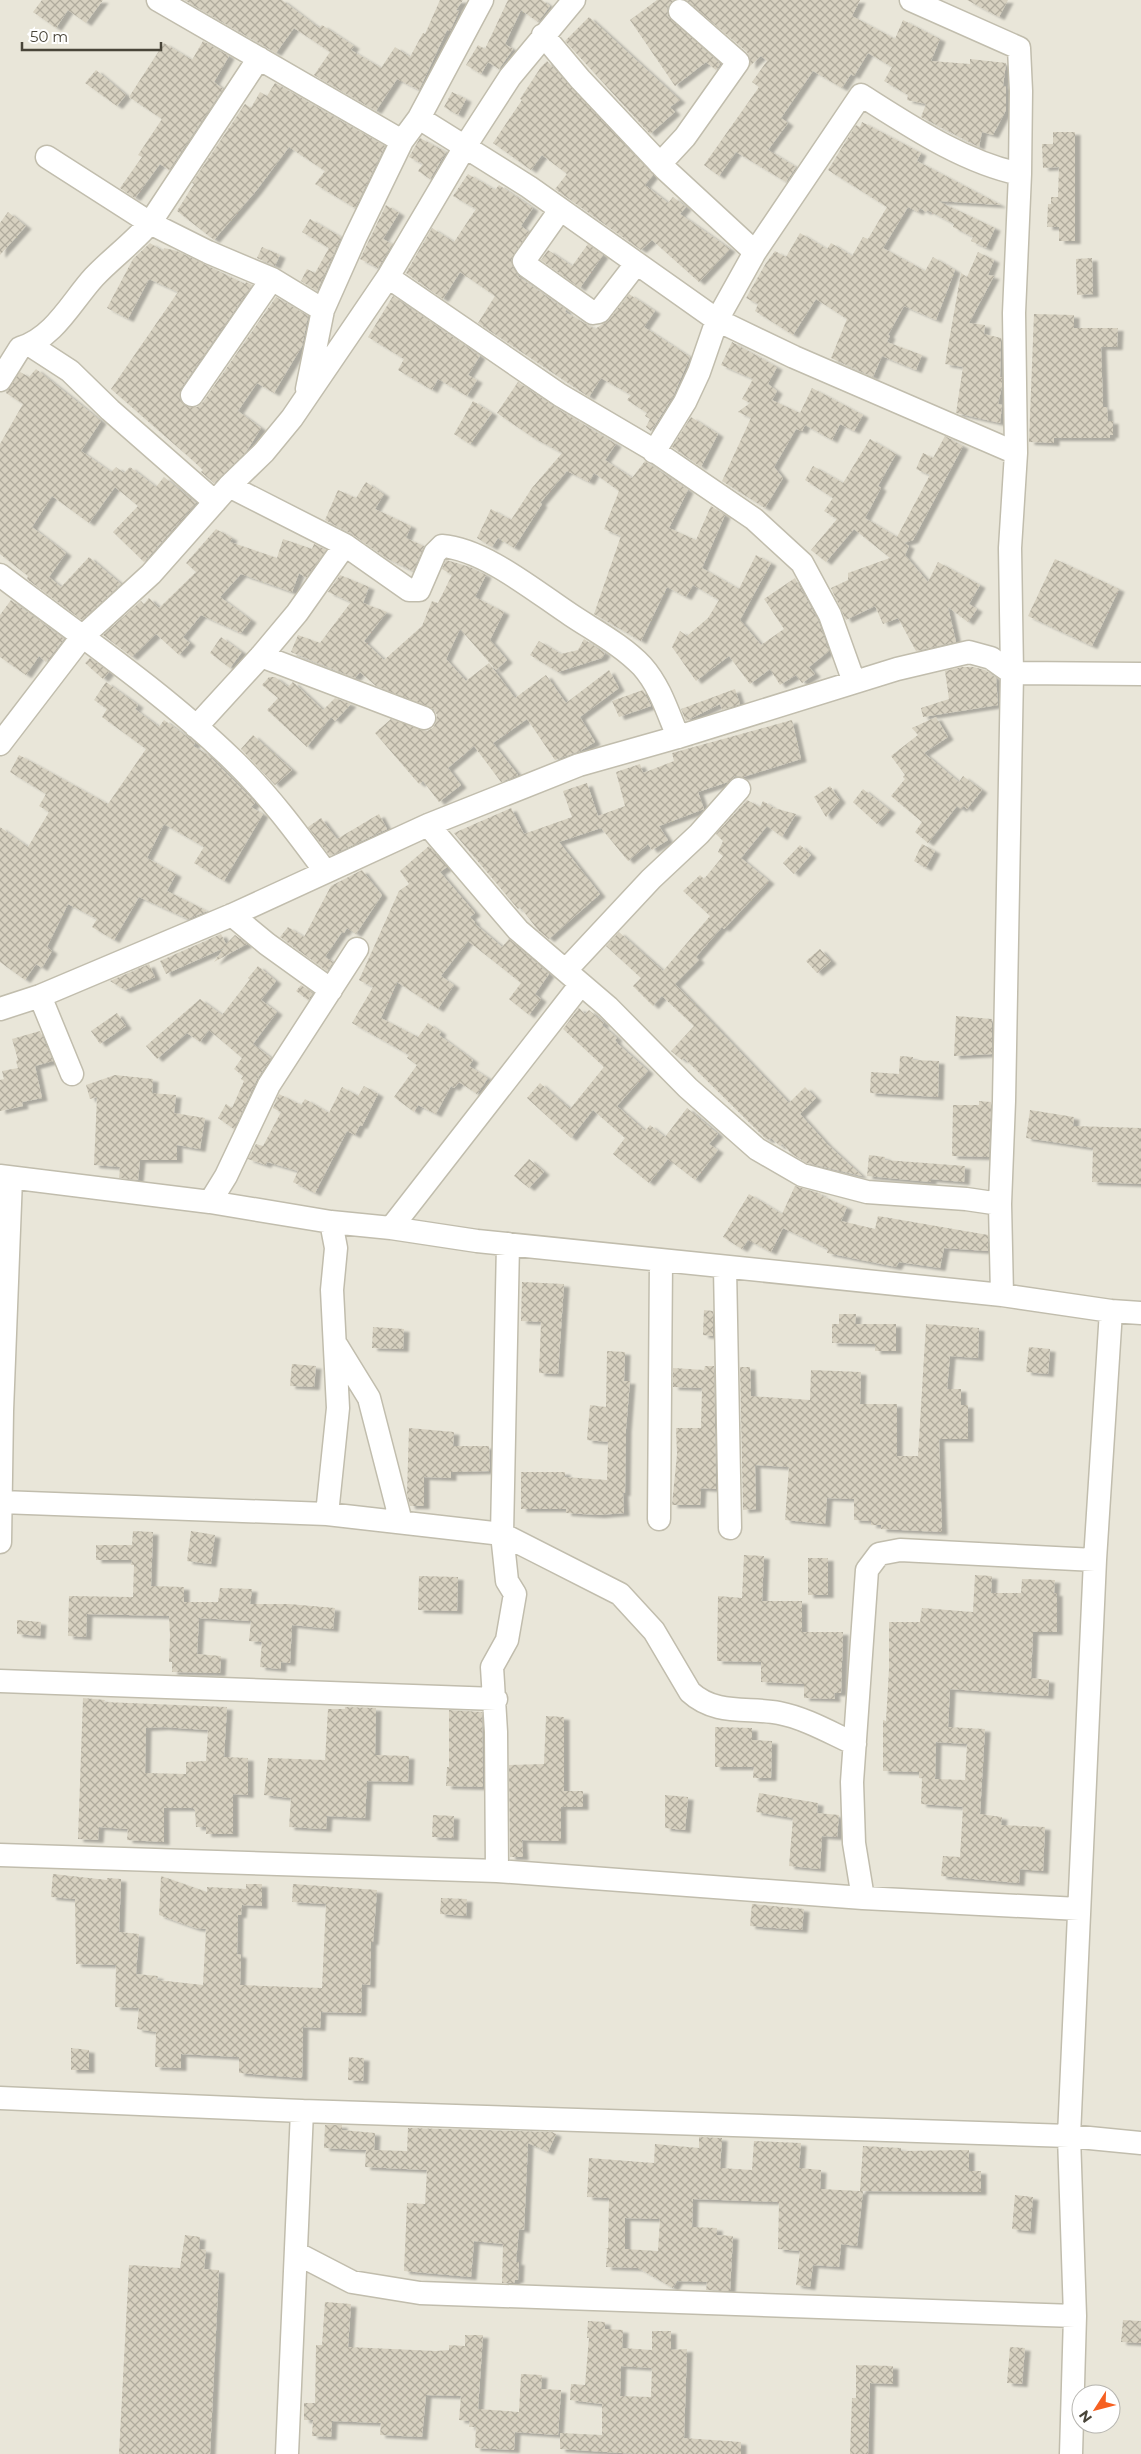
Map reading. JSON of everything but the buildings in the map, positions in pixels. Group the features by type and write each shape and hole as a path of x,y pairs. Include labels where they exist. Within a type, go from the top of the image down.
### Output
{"street":[{"path":"158,0 402,141"},
{"path":"305,399 323,310 402,141 419,118 482,0"},
{"path":"0,744 82,637 151,574 222,494 264,452 305,399 388,277 466,145 510,77 574,0"},
{"path":"911,0 1019,48 1021,91 1020,174 1014,313 1016,453 1010,548 1012,673 1004,1100 1000,1204 1002,1295"},
{"path":"660,164 685,137 738,62 680,11"},
{"path":"544,35 580,79 660,164 755,252"},
{"path":"0,380 20,348 30,345 62,318 95,277 134,241 150,223 258,58"},
{"path":"654,452 685,402 699,372 717,320 755,252 861,95 915,129 973,158 1020,174"},
{"path":"419,118 466,145 717,320 794,357 1016,453"},
{"path":"47,157 150,223 208,252 272,279 323,310"},
{"path":"560,210 524,261 526,266 593,313 599,312 636,264"},
{"path":"388,277 560,395 654,452 754,519 802,563 830,615 854,682"},
{"path":"192,395 272,279"},
{"path":"30,345 70,372 110,410 222,494 345,545 409,590 419,590 435,553 442,546 451,547 500,566 610,639 642,666 659,690 678,737"},
{"path":"196,727 261,656 297,613 345,545"},
{"path":"0,575 163,698 196,727 234,762 274,805 326,871"},
{"path":"0,1009 40,996 232,916 428,825 579,765 678,737 854,682 969,652 991,658 1012,673 1141,674"},
{"path":"261,656 424,718"},
{"path":"390,1228 573,977 651,879 699,834 738,789"},
{"path":"428,825 518,930 608,1006 688,1088 757,1149 802,1175 867,1192 966,1199 1000,1204"},
{"path":"232,916 266,944 331,990"},
{"path":"210,1202 226,1176 269,1085 356,949"},
{"path":"40,996 72,1074"},
{"path":"0,1542 5,1177 210,1202 331,1222 508,1244 725,1268 1002,1295 1111,1311 1141,1313"},
{"path":"327,1514 338,1408 337,1345 332,1290 336,1248 331,1222"},
{"path":"496,1871 496,1699 492,1667 507,1640 514,1594 507,1581 502,1534 508,1244"},
{"path":"658,1519 661,1260"},
{"path":"725,1268 730,1528"},
{"path":"1071,2454 1074,2316 1069,2136 1095,1560 1111,1311"},
{"path":"337,1345 370,1398 401,1522"},
{"path":"1,1502 327,1514 502,1534 620,1594 654,1631 690,1692 698,1700 736,1711 780,1713 855,1744"},
{"path":"863,1898 854,1843 852,1782 867,1570 879,1554 900,1550 1095,1560"},
{"path":"0,1681 496,1699"},
{"path":"0,1855 496,1871 863,1898 1079,1909"},
{"path":"0,2098 302,2111 1069,2136 1141,2143"},
{"path":"287,2454 302,2111"},
{"path":"296,2253 352,2282 420,2293 1074,2316"}],"shaded area":[{"path":"0,0 1141,0 1141,2454 0,2454"}]}
